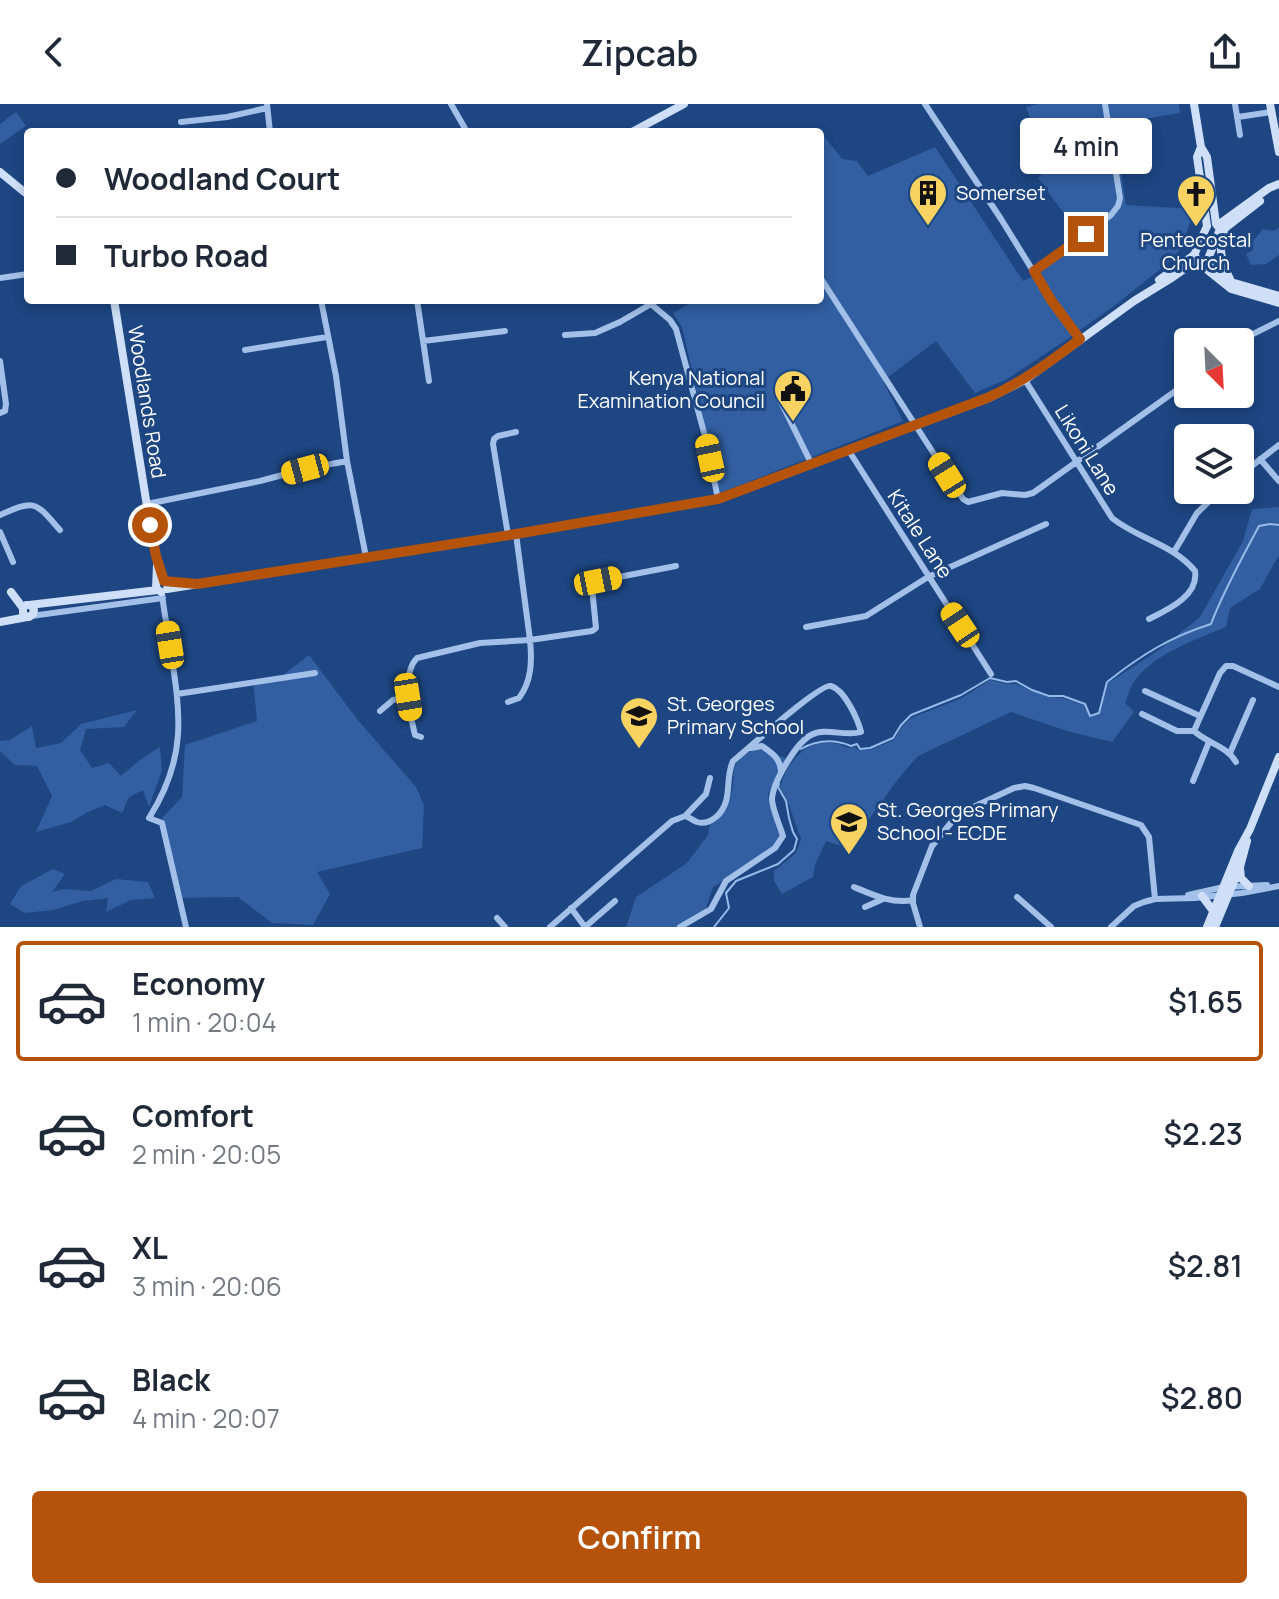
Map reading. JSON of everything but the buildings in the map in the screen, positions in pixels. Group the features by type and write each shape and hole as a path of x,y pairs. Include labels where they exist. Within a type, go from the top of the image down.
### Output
{"main road":[{"path":"639,128 684,104"},
{"path":"1194,104 1201,147 1197,157 1216,229 1221,237 1221,257 1231,282"},
{"path":"1271,108 1279,152"},
{"path":"0,172 24,192"},
{"path":"0,622 55,603 95,603 162,587 197,584 718,499 916,426 1025,380 1201,257 1216,229 1277,186"},
{"path":"1201,257 1215,277"},
{"path":"1201,257 1231,282 1279,296"},
{"path":"1134,301 1139,294 1201,257"},
{"path":"1184,270 1197,270 1215,277 1231,289 1279,303"},
{"name":"Woodlands Road","path":"115,304 162,587"},
{"path":"0,585 28,610"},
{"path":"123,594 130,603"},
{"path":"1215,927 1238,851 1279,757"},
{"path":"1249,886 1240,877 1240,867 1250,829"},
{"path":"1207,927 1240,867"},
{"path":"1202,896 1214,912"}],"street":[{"path":"451,104 465,128"},
{"path":"925,104 1051,300 1080,339"},
{"path":"1034,271 1111,215 1118,206 1118,182 1105,104"},
{"path":"1235,104 1240,135"},
{"path":"181,122 227,117 267,106 270,128"},
{"path":"1238,117 1271,108"},
{"path":"0,278 24,275"},
{"path":"824,284 963,499 968,502 993,495 1033,493 1174,392"},
{"path":"322,304 366,557"},
{"path":"418,304 429,381"},
{"path":"565,335 595,333 645,304"},
{"path":"650,304 676,329 706,440 718,499"},
{"path":"1254,334 1279,321"},
{"path":"423,341 505,331"},
{"path":"245,350 327,337"},
{"path":"0,361 6,404 5,411 0,413"},
{"name":"Likoni Lane","path":"1025,380 1112,518 1174,552 1193,568 1196,581 1185,597 1149,619"},
{"path":"778,396 812,465"},
{"path":"508,702 519,698 526,686 531,666 530,640 493,444 498,436 516,432"},
{"path":"1254,464 1279,445"},
{"name":"Kitale Lane","path":"849,451 991,674"},
{"path":"1260,459 1279,481"},
{"path":"147,504 347,461"},
{"path":"0,515 29,504 35,505 60,530"},
{"path":"1174,552 1197,513 1206,504"},
{"path":"806,627 866,616 928,577 1046,524"},
{"path":"0,532 13,562"},
{"path":"421,737 415,735 407,684 411,666 417,658 480,643 592,631 596,628 592,588 598,581 676,566"},
{"path":"28,610 130,603 162,587 180,730 163,796 149,818 162,823 186,927"},
{"path":"1194,731 1226,666 1233,666 1279,687"},
{"path":"177,694 315,673"},
{"path":"680,927 711,909 726,881 775,848 783,836 772,800 781,771 810,735 825,732 853,735 861,732 857,718 841,693 832,686 817,691 733,761 729,797 719,815 710,821 698,822 685,816"},
{"path":"1145,691 1200,716"},
{"path":"380,711 396,699 408,697"},
{"path":"1230,753 1253,700"},
{"path":"1142,714 1177,731 1194,731 1230,753 1236,762"},
{"path":"1193,781 1209,742"},
{"path":"748,749 762,746 772,752 780,762 781,771"},
{"path":"550,927 672,821 685,816 706,794 710,778"},
{"path":"920,927 913,900 915,886 932,846 954,819 1018,786 1141,825 1149,837 1155,899"},
{"path":"1111,927 1134,906 1155,899 1202,896 1226,890 1279,886 1249,886 1184,897"},
{"path":"854,887 883,899 913,900"},
{"path":"1017,897 1051,927"},
{"path":"865,907 883,899"},
{"path":"571,908 585,927 615,901"},
{"path":"594,905 602,913"},
{"path":"497,918 505,927"}],"shaded area":[{"path":"1038,104 1179,104 1180,113 1114,124 1126,205 1195,209 1181,248 1167,264 1114,306 1007,379 975,393 936,341 883,381 903,421 720,493 682,327 673,313 689,304 824,304 824,136 842,159 857,161 868,176 935,147 1023,281 1041,272 1083,240 1038,178 1046,171 1044,156 1026,107"},
{"path":"16,112 26,126 0,144 0,124"},
{"path":"1279,227 1279,255 1266,264 1251,265 1246,254 1253,250 1253,241 1263,229 1274,231"},
{"path":"1279,507 1279,555 1260,589 1230,608 1226,627 1161,657 1139,675 1125,703 1134,712 1112,742 1011,712 918,756 898,779 850,849 826,841 813,877 782,894 774,881 774,871 796,853 801,839 780,787 797,756 825,743 870,750 894,740 911,718 962,698 990,680 1016,684 1048,697 1084,705 1090,717 1099,714 1108,683 1159,650 1200,617 1243,541 1252,509"},
{"path":"309,655 357,719 416,787 424,805 422,848 317,872 330,894 313,925 272,923 238,897 180,898 162,818 182,797 185,745 257,721 253,681 283,675"},
{"path":"137,710 124,727 86,729 80,750 92,768 109,763 121,776 160,747 162,770 149,807 143,790 129,797 122,813 105,805 71,822 36,832 52,796 37,766 15,765 0,751 0,741 10,740 32,726 36,748 61,743 81,724"},
{"path":"755,748 786,758 768,794 781,836 777,843 751,864 713,887 705,911 676,927 626,927 636,897 687,863 708,835 710,823 723,812 728,802 736,763"},
{"path":"53,869 65,874 52,892 65,889 91,891 116,879 148,882 155,898 131,900 106,912 108,898 25,913 10,904 21,886"}],"waterway":[{"path":"801,749 826,742 870,748 893,738 911,715 961,695 990,678 1016,681 1049,696 1063,696 1085,704 1090,716 1099,713 1107,682 1156,648 1211,624 1259,526 1279,525"},
{"path":"714,927 729,908 726,893 736,881 778,864 794,850 797,839 779,784"}],"place":[{"name":"Somerset","path":"928,227"},
{"name":"Pentecostal Church","path":"1196,228"},
{"name":"Kenya National Examination Council","path":"793,423"},
{"name":"St. Georges Primary School","path":"639,750"},
{"name":"St. Georges Primary School - ECDE","path":"849,856"}],"route":[{"path":"150,525 164,581 197,584 718,499 935,419 1025,380 1080,339 1034,271 1086,234"}]}
